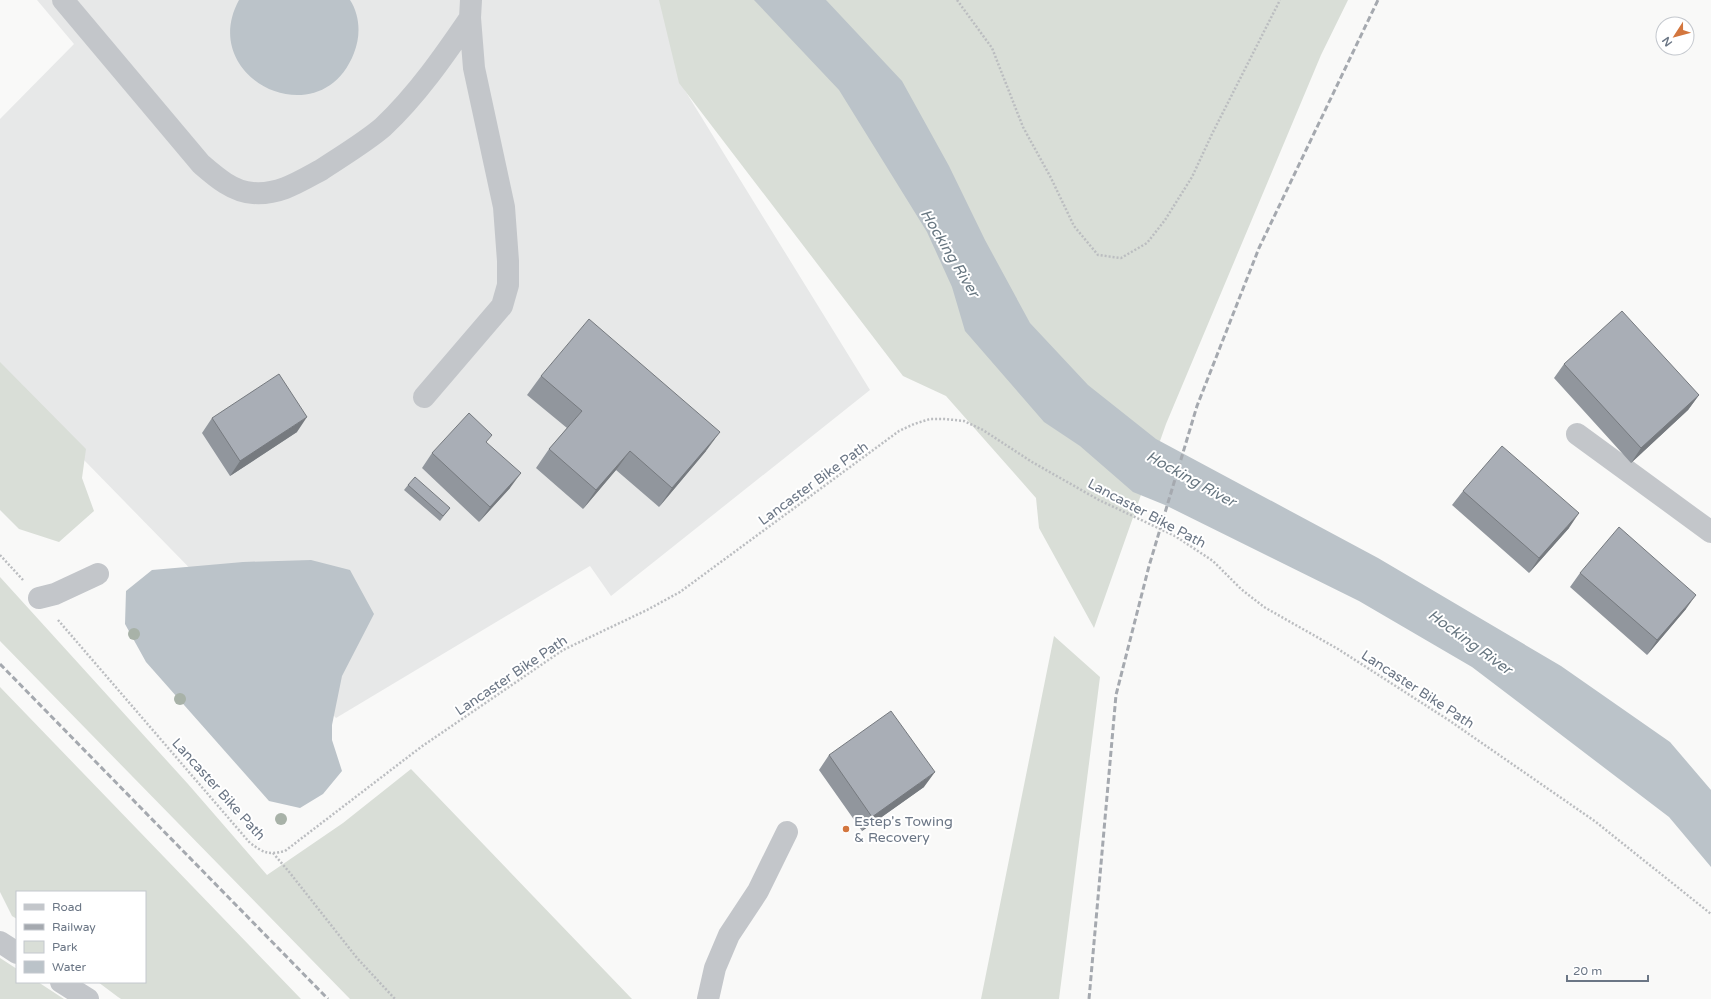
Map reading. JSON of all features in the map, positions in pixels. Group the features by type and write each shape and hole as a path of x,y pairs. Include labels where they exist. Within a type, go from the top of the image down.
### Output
{"street":[{"path":"63,0 201,164 218,179 234,188 252,193 270,193 295,185 335,161 382,128 411,98 470,9"},
{"path":"424,397 502,306 508,285 508,261 504,207 474,68 470,9"},
{"path":"1577,434 1711,532"},
{"path":"40,598 55,594 98,574"},
{"path":"708,999 715,968 729,935 758,891 787,832"},
{"path":"0,942 16,952"},
{"path":"63,983 88,999"}],"path":[{"path":"957,0 992,48 1023,127 1050,176 1074,226 1098,255 1121,258 1147,243 1165,220 1192,177 1212,134 1280,0"},
{"name":"Lancaster Bike Path","path":"0,555 40,598 250,843 265,853 273,854 285,851 421,747 563,650 634,617 680,592 899,432 914,424 930,420 945,419 964,421 983,430 1032,462 1099,500 1175,536 1213,561 1241,589 1264,607 1338,650 1450,721 1596,822 1711,914"},
{"path":"273,854 290,873 357,958 395,999"}],"shaded area":[{"path":"37,0 661,0 681,84 870,390 611,596 590,566 336,718 0,374 0,119 74,44"}],"green space":[{"path":"659,0 1348,0 1321,55 1166,424 1094,628 1039,528 1036,498 946,396 903,376 679,83"},
{"path":"0,362 86,449 82,478 94,511 59,542 19,529 0,510"},
{"path":"0,577 188,784 267,875 343,823 411,769 632,999 350,999 0,641"},
{"path":"1054,636 1100,677 1059,999 981,999"},
{"path":"0,687 301,999 121,999 99,983 146,983 146,891 16,891 16,918 12,916 0,892"},
{"path":"0,958 16,968 16,983 40,983 64,999 0,999"}],"water":[{"path":"239,0 350,0 358,19 358,40 354,53 338,79 316,92 292,95 268,88 248,74 234,54 230,28"},
{"name":"Hocking River","path":"754,0 826,0 902,81 949,166 985,240 1030,323 1088,385 1156,439 1378,558 1561,666 1670,742 1711,790 1711,867 1669,817 1472,667 1359,601 1165,505 1133,492 1080,446 1044,422 965,331 952,287 927,232 839,90"},
{"path":"311,560 350,570 374,614 342,676 332,725 332,740 342,771 323,794 300,808 269,801 146,662 125,624 126,591 152,570 243,562"}],"building":[{"path":"1622,311 1699,395 1641,448 1564,364"},
{"path":"589,319 720,432 672,488 630,451 596,490 549,449 582,411 541,376"},
{"path":"279,374 307,417 240,461 212,418"},
{"path":"469,413 492,435 486,442 521,473 490,507 432,453"},
{"path":"1502,446 1579,513 1539,558 1463,491"},
{"path":"415,477 450,508 443,516 408,485"},
{"path":"1619,527 1696,595 1657,640 1580,573"},
{"path":"891,711 935,772 872,817 829,755"}],"railway":[{"path":"1089,999 1116,695 1149,566 1197,406 1259,248 1378,0"},
{"path":"0,664 328,999"}],"place":[{"name":"Estep's Towing & Recovery","path":"846,829"}]}
